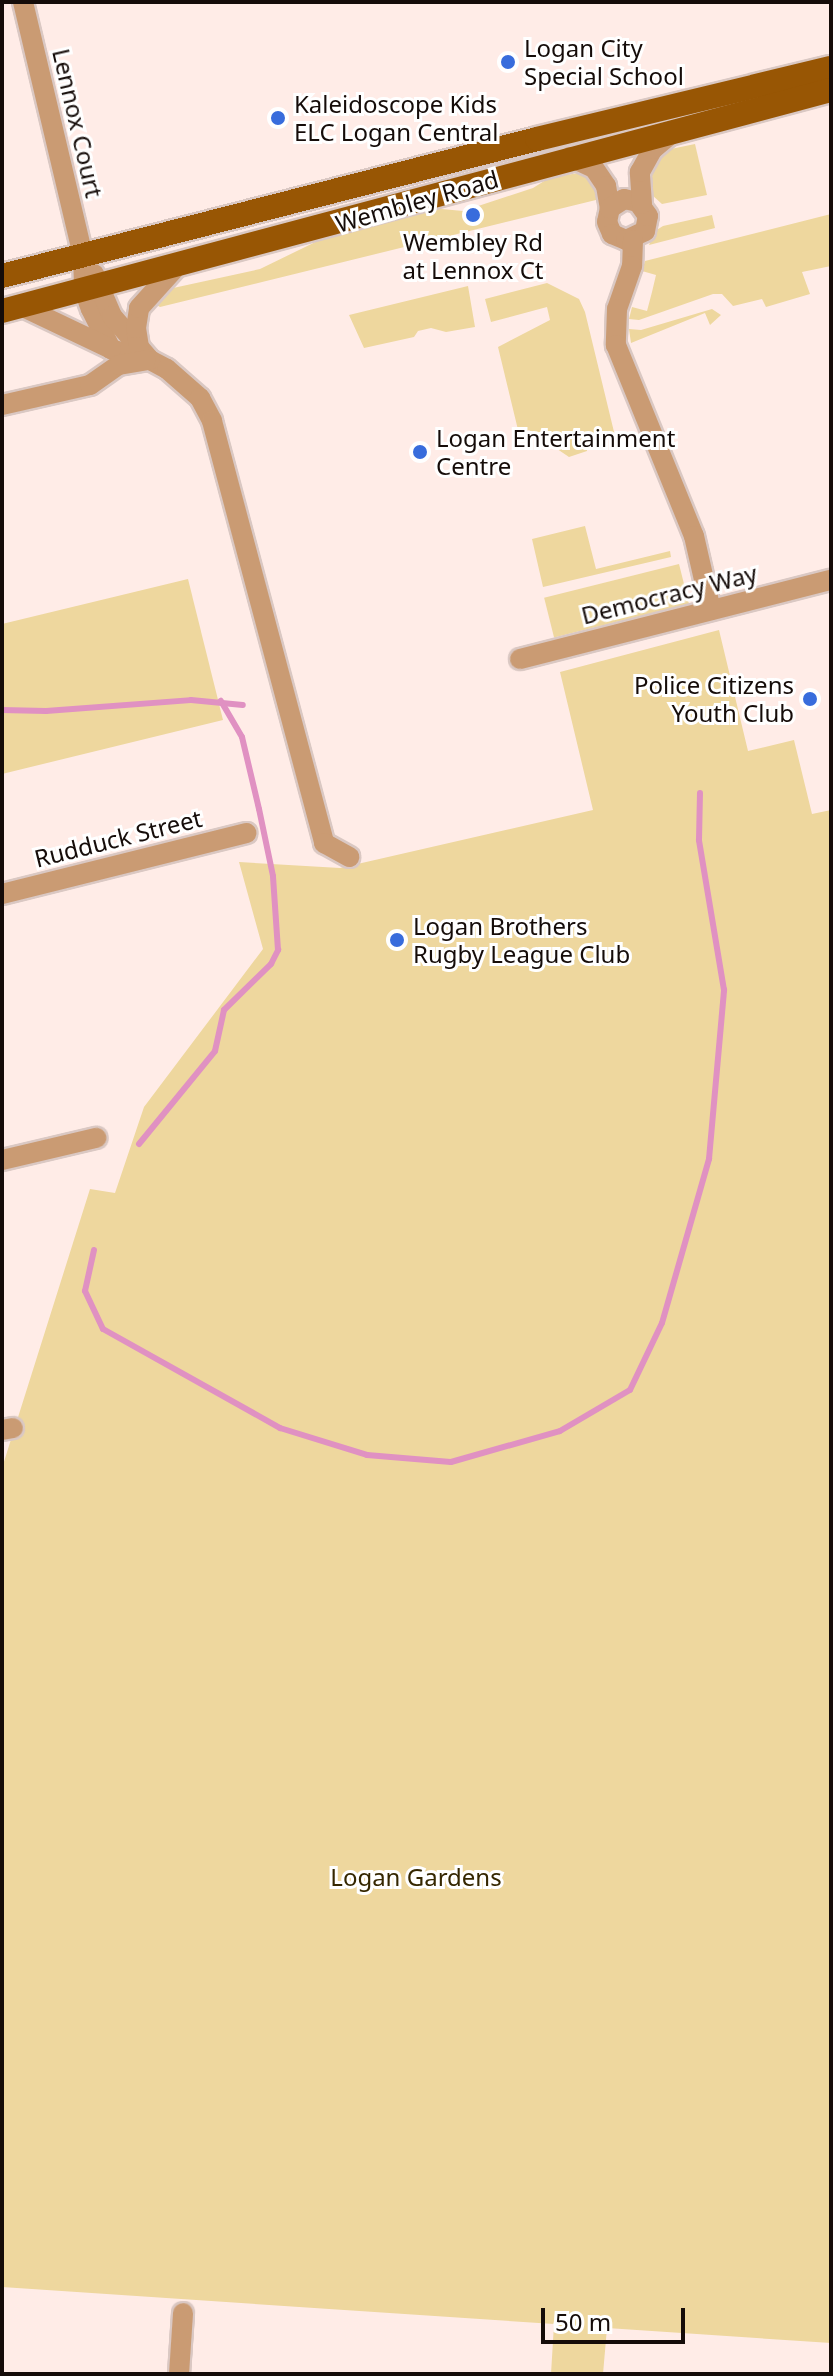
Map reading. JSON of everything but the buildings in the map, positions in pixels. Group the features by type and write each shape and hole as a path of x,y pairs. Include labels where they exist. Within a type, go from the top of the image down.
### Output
{"main road":[{"name":"Wembley Road","path":"2,276 537,139 831,68"},
{"name":"Wembley Road","path":"11,309 570,157 831,90"}],"street":[{"name":"Lennox Court","path":"23,2 92,288"},
{"path":"633,240 645,231 648,223 642,204 640,172 653,149 676,130"},
{"path":"570,157 594,168 606,186 610,208 607,222 612,234 633,240"},
{"path":"610,208 624,199 642,204"},
{"path":"633,240 632,266 617,309 616,345 694,536 711,610"},
{"path":"145,353 136,320 139,308 177,266"},
{"path":"92,288 111,349"},
{"path":"92,288 145,353 184,381 200,398 212,421 324,843 349,857"},
{"path":"11,309 111,349 145,353"},
{"path":"2,405 90,385 119,365 145,353"},
{"name":"Democracy Way","path":"520,659 831,580"},
{"name":"Rudduck Street","path":"2,894 247,833"},
{"path":"2,1160 96,1138"},
{"path":"179,2374 183,2313"}],"green space":[{"path":"695,144 707,195 662,204 652,195 647,178 649,163 666,150"},
{"path":"590,171 600,199 160,307 153,303 164,290 260,269 338,231 431,208 463,211 533,188 549,178"},
{"path":"831,214 831,266 802,272 810,294 766,307 762,299 733,306 722,294 713,294 639,320 629,319 632,307 647,311 656,275 642,271 645,261"},
{"path":"712,215 715,228 649,245 655,231 663,226"},
{"path":"547,283 579,299 585,312 615,436 587,441 587,451 569,457 529,430 519,434 498,347 550,320 547,307 491,322 485,299"},
{"path":"468,286 475,327 446,332 431,328 418,331 414,337 364,348 349,315"},
{"path":"712,309 721,315 710,325 705,313 631,343 629,329 641,330"},
{"path":"585,526 596,569 670,551 671,557 543,587 532,539"},
{"path":"679,564 689,604 554,637 544,598"},
{"path":"188,579 223,720 2,774 2,624"},
{"name":"Logan Gardens","path":"719,630 748,751 794,740 812,814 831,810 831,2343 607,2328 603,2374 551,2374 554,2324 2,2287 2,1468 90,1189 115,1193 144,1107 263,949 239,862 340,868 593,810 560,672"}],"waterway":[{"path":"2,710 46,711 191,700 243,705"},
{"path":"139,1144 215,1051 224,1010 271,964 278,950 273,876 259,809 242,737 221,701"},
{"path":"94,1250 85,1291 103,1329 280,1428 367,1455 451,1462 560,1431 630,1390 662,1323 709,1159 724,990 699,840 700,793"}],"place":[{"name":"Logan City Special School","path":"508,62"},
{"name":"Kaleidoscope Kids ELC Logan Central","path":"278,118"},
{"name":"Wembley Rd at Lennox Ct","path":"473,215"},
{"name":"Logan Entertainment Centre","path":"420,452"},
{"name":"Police Citizens Youth Club","path":"810,699"},
{"name":"Logan Brothers Rugby League Club","path":"397,940"}]}
